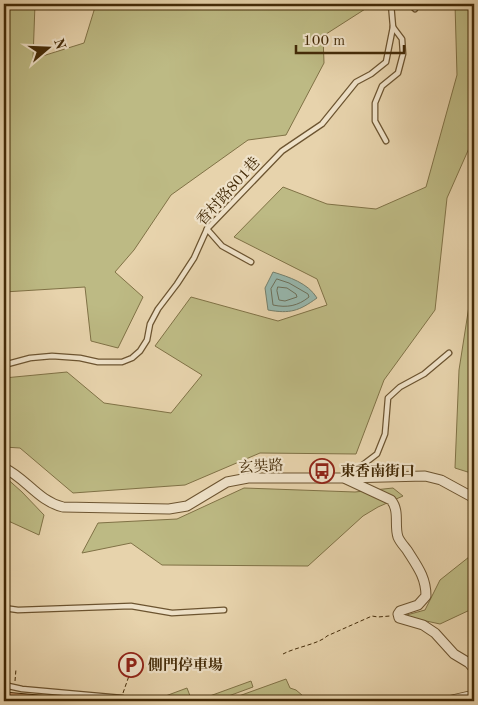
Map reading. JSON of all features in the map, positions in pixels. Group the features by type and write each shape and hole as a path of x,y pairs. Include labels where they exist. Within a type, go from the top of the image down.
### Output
{"street":[{"name":"玄奘路","path":"4,468 13,472 40,497 54,505 72,507 169,509 187,506 227,482 248,478 426,476 440,480 474,498"},
{"path":"345,478 391,500 396,509 399,539 422,572 426,585 426,596 418,605 400,611 398,614 402,620 423,625 435,633 454,654 469,663 474,669"},
{"path":"448,701 474,695"}],"lane":[{"name":"香村路801巷","path":"4,365 30,358 52,356 80,358 98,362 122,362 132,358 147,340 150,324 154,316 194,258 207,229 282,150 322,124 356,82 371,74 386,62 393,27 391,4"},
{"path":"410,4 415,9 416,4"},
{"path":"386,141 375,121 375,103 382,86 398,74 403,54 402,39 393,27"},
{"path":"207,229 222,246 251,262"},
{"path":"345,478 377,454 386,434 388,398 400,387 424,374 450,353"},
{"path":"4,608 18,610 131,606 172,613 224,610"},
{"path":"4,685 121,699"}],"path":[{"path":"283,654 300,646 323,641 327,636 372,616 398,614"},
{"path":"15,687 16,669"},
{"path":"121,699 130,673"}],"shaded area":[{"path":"4,4 35,4 33,59 84,43 96,4 373,4 323,36 324,63 286,135 248,140 171,195 134,250 115,272 143,297 118,348 91,341 85,287 4,292"},
{"path":"455,4 474,4 474,137 447,198 435,310 384,380 356,454 260,453 185,485 73,493 20,448 4,447 4,378 67,372 104,403 171,413 202,375 155,346 191,297 278,321 327,305 317,279 234,237 283,187 327,204 376,209 426,187 457,75"},
{"path":"474,274 474,474 455,468 459,370"},
{"path":"4,476 44,515 39,535 4,519"},
{"path":"244,488 355,492 393,488 403,496 363,516 308,566 162,565 131,543 82,553 98,523 177,519"},
{"path":"474,553 474,607 472,609 440,624 403,616 425,610 440,580"},
{"path":"286,679 290,688 296,690 309,701 225,701"},
{"path":"251,681 253,687 215,701 196,701"},
{"path":"187,688 192,701 152,701"}],"water":[{"path":"273,272 303,284 317,298 305,306 294,310 282,312 268,310 265,288"}],"building":[{"path":"4,692 61,697 61,701 4,701"}],"place":[{"name":"東香南街口","path":"322,471"},
{"name":"側門停車場","path":"131,665"}]}
